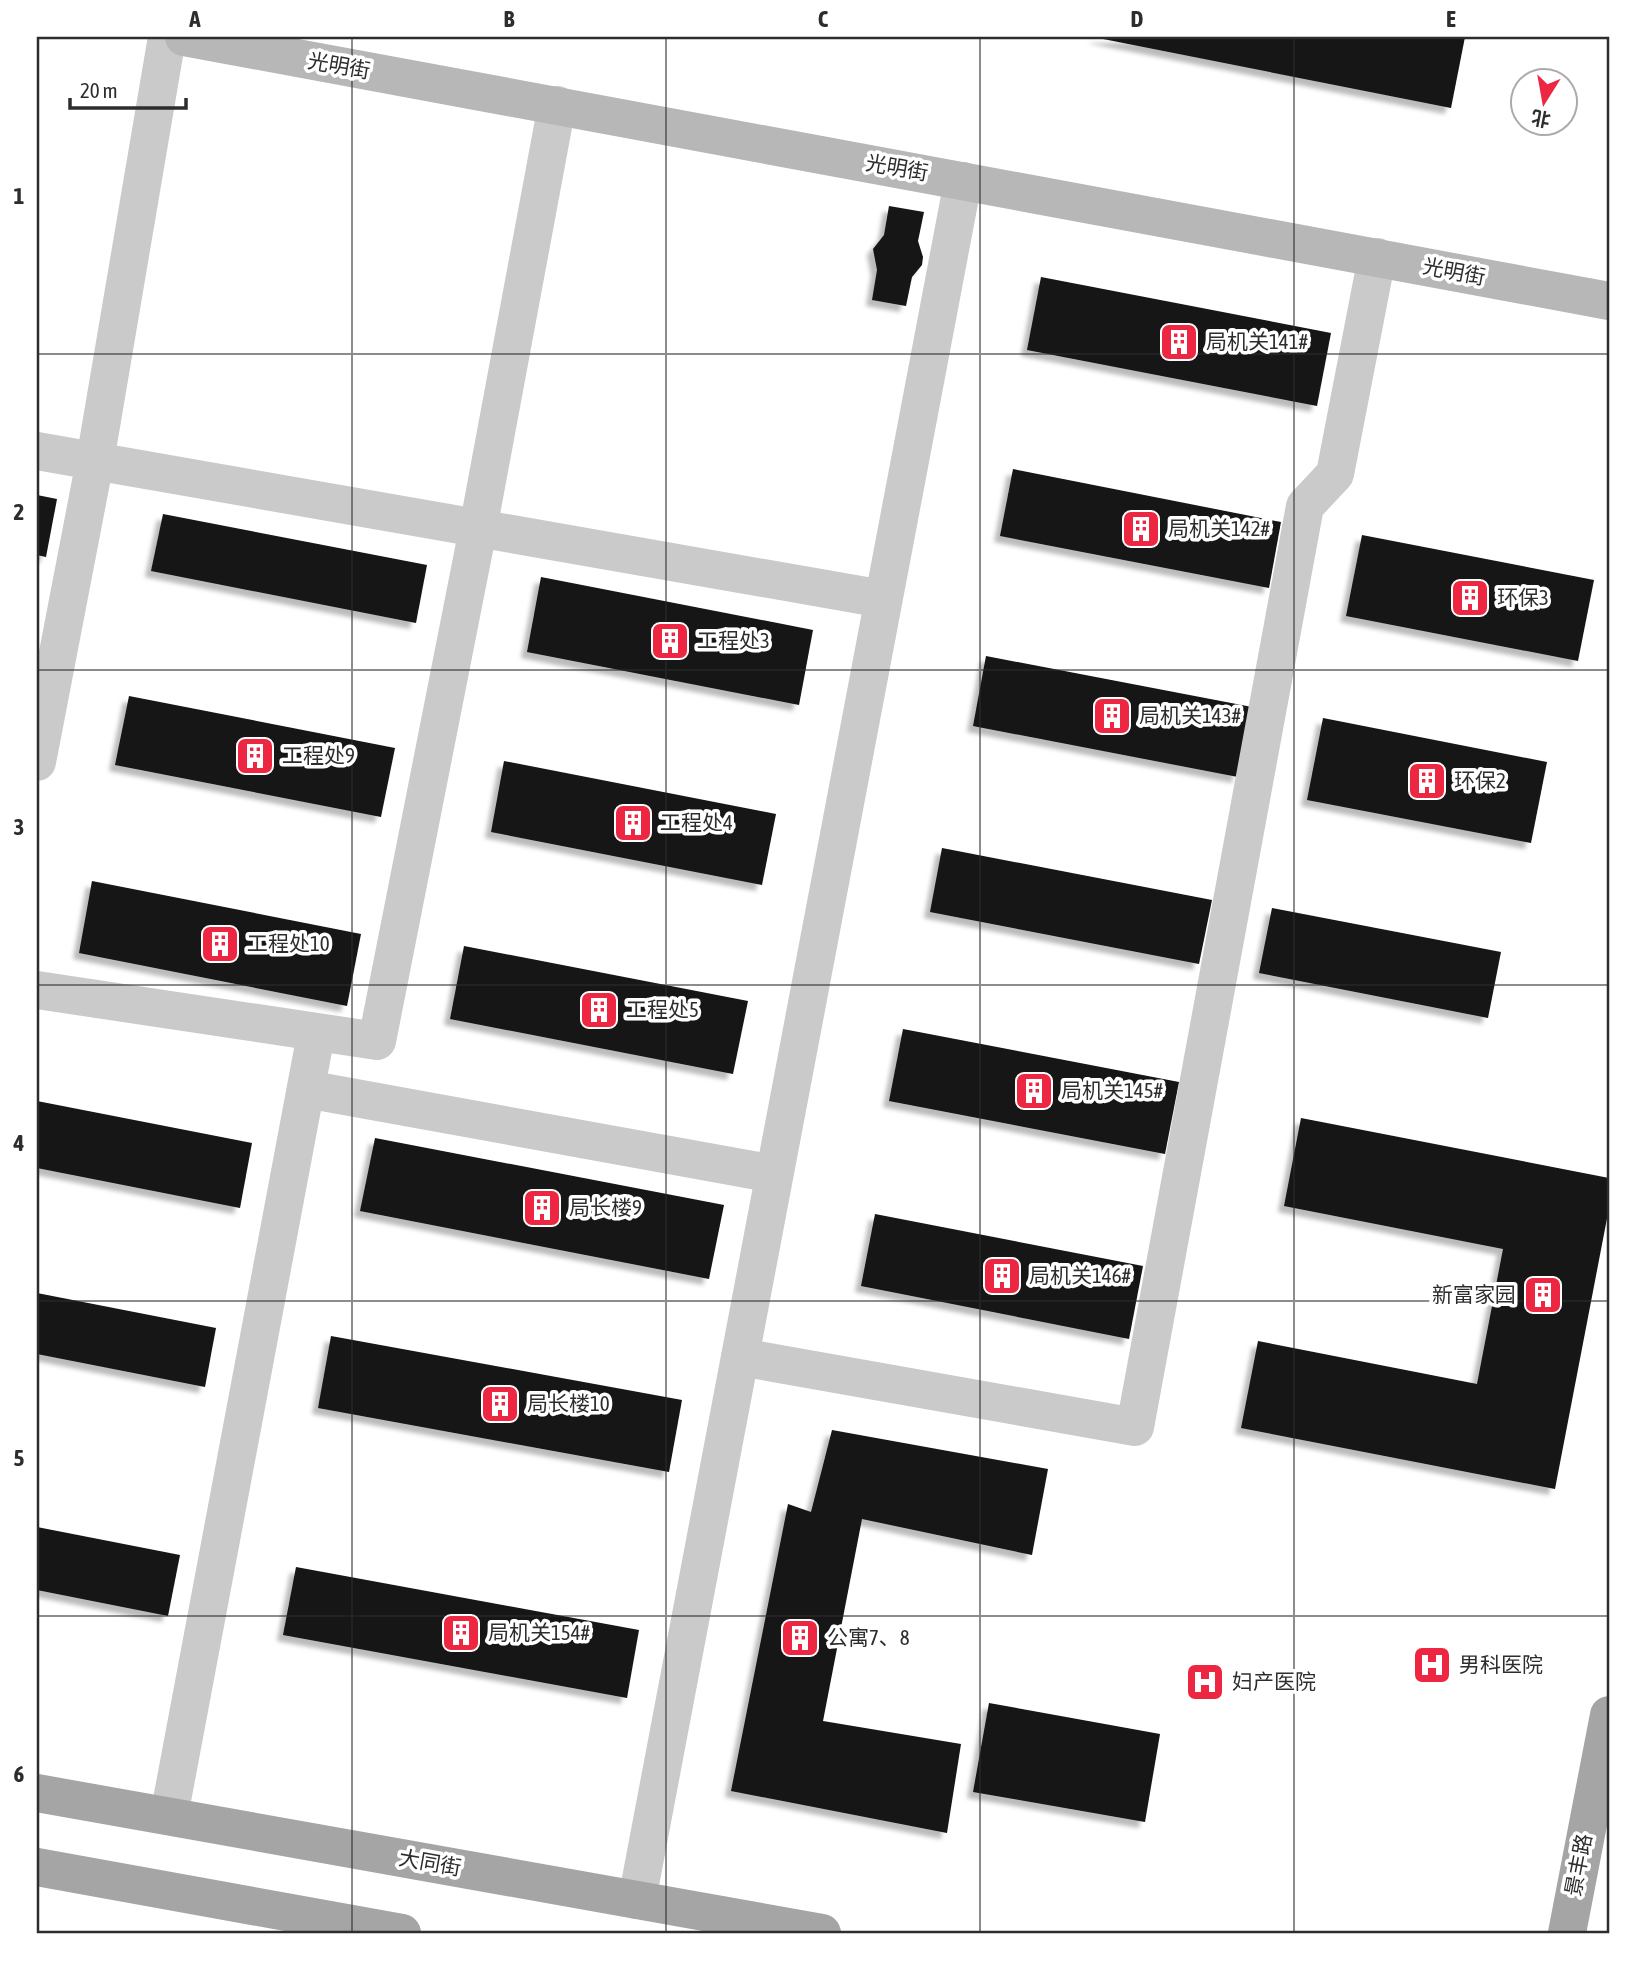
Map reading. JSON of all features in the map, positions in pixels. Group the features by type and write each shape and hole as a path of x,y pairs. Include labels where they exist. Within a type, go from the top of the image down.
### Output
{"main road":[{"name":"光明街","path":"184,37 326,50 556,106 1609,301"},
{"name":"景丰路","path":"1567,1933 1609,1715"},
{"name":"大同街","path":"37,1793 822,1933"},
{"path":"37,1867 402,1933"}],"street":[{"path":"37,762 95,461 167,37"},
{"path":"37,990 316,1034 377,1041 478,529 556,106"},
{"path":"637,1900 963,181"},
{"path":"740,1357 1135,1427 1305,506 1335,474 1377,257"},
{"path":"37,451 883,600"},
{"path":"169,1816 316,1034"},
{"path":"306,1089 774,1174"}],"building":[{"path":"1093,37 1465,37 1451,108"},
{"path":"889,206 924,212 918,241 923,257 922,265 912,277 906,306 872,300 877,270 873,249 884,235"},
{"name":"局机关141#","path":"1041,277 1331,333 1317,406 1027,350"},
{"name":"局机关142#","path":"1013,469 1281,522 1269,588 1000,536"},
{"path":"37,495 57,499 46,557 37,555"},
{"path":"163,514 427,565 416,623 151,571"},
{"name":"环保3","path":"1362,535 1594,580 1578,661 1346,616"},
{"name":"工程处3","path":"541,577 813,630 799,705 527,652"},
{"name":"局机关143#","path":"986,656 1252,707 1238,777 973,726"},
{"name":"工程处9","path":"129,696 395,748 381,817 115,765"},
{"name":"环保2","path":"1323,718 1547,762 1531,843 1307,800"},
{"name":"工程处4","path":"504,761 776,814 762,885 491,832"},
{"path":"942,848 1212,900 1199,964 930,912"},
{"name":"工程处10","path":"92,881 361,934 347,1006 79,953"},
{"path":"1272,908 1501,952 1488,1018 1259,973"},
{"name":"工程处5","path":"464,946 748,1001 733,1074 450,1019"},
{"name":"局机关145#","path":"903,1029 1179,1082 1165,1154 889,1101"},
{"path":"37,1101 252,1143 240,1208 37,1168"},
{"name":"新富家园","path":"1301,1118 1609,1178 1609,1208 1555,1489 1241,1428 1258,1341 1477,1384 1503,1249 1284,1206"},
{"name":"局长楼9","path":"375,1138 724,1205 709,1279 360,1211"},
{"name":"局机关146#","path":"875,1214 1143,1266 1129,1339 861,1286"},
{"path":"37,1293 216,1328 205,1387 37,1354"},
{"name":"局长楼10","path":"331,1336 682,1400 669,1472 318,1408"},
{"name":"公寓7、8","path":"832,1430 1048,1469 1032,1555 862,1519 823,1721 961,1744 947,1833 731,1791 788,1504 811,1512"},
{"path":"37,1527 180,1555 168,1616 37,1590"},
{"name":"局机关154#","path":"296,1567 639,1630 627,1698 283,1635"},
{"path":"989,1703 1160,1734 1145,1822 973,1792"}],"place":[{"name":"局机关141#","path":"1179,342"},
{"name":"局机关142#","path":"1141,529"},
{"name":"环保3","path":"1470,598"},
{"name":"工程处3","path":"670,641"},
{"name":"局机关143#","path":"1112,716"},
{"name":"工程处9","path":"255,756"},
{"name":"环保2","path":"1427,781"},
{"name":"工程处4","path":"633,823"},
{"name":"工程处10","path":"220,944"},
{"name":"工程处5","path":"599,1010"},
{"name":"局机关145#","path":"1034,1091"},
{"name":"局长楼9","path":"542,1208"},
{"name":"局机关146#","path":"1002,1276"},
{"name":"新富家园","path":"1543,1295"},
{"name":"局长楼10","path":"500,1404"},
{"name":"局机关154#","path":"461,1633"},
{"name":"公寓7、8","path":"800,1638"},
{"name":"男科医院","path":"1432,1665"},
{"name":"妇产医院","path":"1205,1682"}]}
